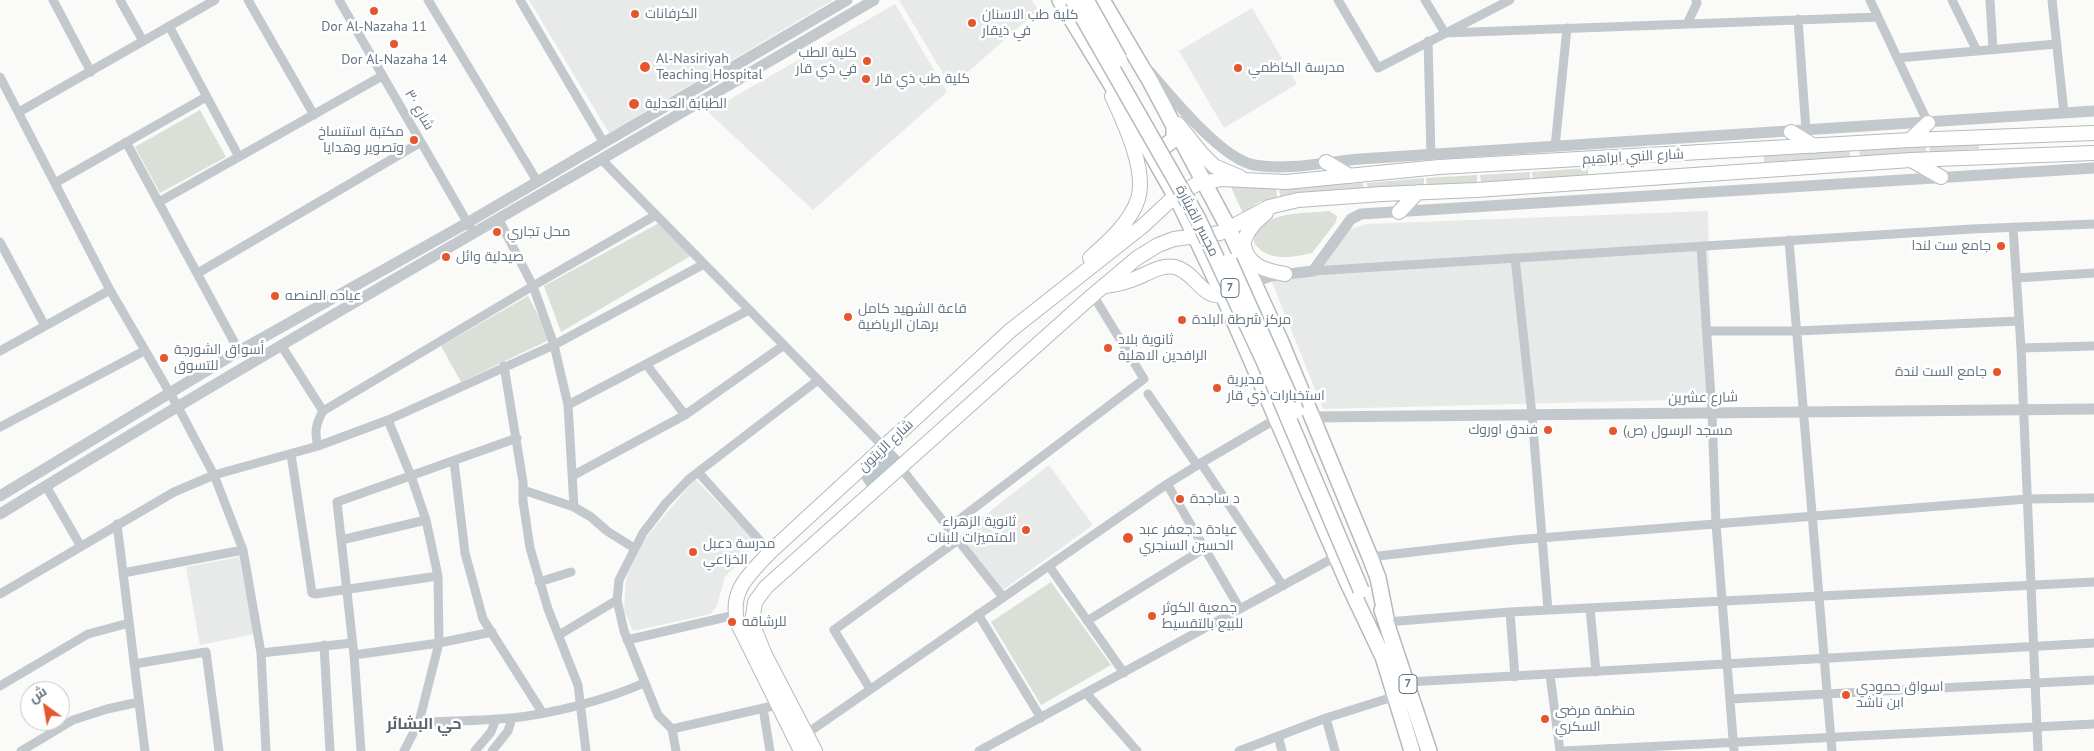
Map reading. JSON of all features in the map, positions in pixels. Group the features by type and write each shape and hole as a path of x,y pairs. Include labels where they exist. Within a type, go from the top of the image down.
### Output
{"highway":[{"path":"1060,0 1094,54 1175,196 1196,237 1357,604 1384,659"},
{"name":"مجسر القيثارة","path":"1073,0 1198,219 1366,587"},
{"name":"مجسر القيثارة","path":"1086,0 1208,214 1273,357 1366,587"},
{"path":"1102,0 1230,229 1312,417 1370,557 1378,578 1387,620"},
{"path":"1145,143 1155,149 1165,146 1174,139 1174,128"},
{"name":"7","path":"1366,587 1387,620 1429,751"},
{"name":"7","path":"1366,587 1384,659 1412,751"}],"main road":[{"path":"1011,330 1110,240 1128,219 1139,198 1139,171 1132,141 1094,54"},
{"path":"1159,99 1202,154 1214,166 1245,180"},
{"path":"1910,140 1928,123"},
{"path":"1791,132 1814,146"},
{"name":"شارع النبي ابراهيم","path":"1175,196 1187,188 1205,182 1245,180 1286,182 1439,167 1910,140 2094,132"},
{"name":"شارع النبي ابراهيم","path":"1196,237 1220,234 1251,215 1275,205 1298,200 1911,160 2094,153"},
{"path":"1671,155 1673,176"},
{"path":"1911,160 1941,177"},
{"path":"1326,162 1350,176"},
{"path":"1399,212 1418,192"},
{"name":"شارع الزيتون","path":"735,615 737,596 743,582 770,552 1011,330 1144,225 1175,196"},
{"path":"1242,259 1244,239 1260,217 1275,205"},
{"name":"شارع الزيتون","path":"815,751 765,655 754,628 755,602 766,587 1097,291 1137,258 1158,245 1174,239 1196,237"},
{"path":"1244,239 1246,252 1253,263 1265,270 1284,274"},
{"path":"1097,291 1129,281 1157,268 1169,267 1186,272 1209,294 1223,295"},
{"path":"855,474 851,486 853,491 861,496 872,493"},
{"path":"819,508 830,504 834,508 838,516 834,525"},
{"path":"735,615 777,705 801,751"}],"street":[{"path":"53,0 91,72"},
{"path":"120,0 143,41"},
{"path":"19,112 215,0"},
{"path":"248,0 314,115"},
{"name":"شارع ٣٠","path":"339,0 474,234"},
{"path":"428,0 537,182"},
{"path":"520,0 604,143"},
{"path":"0,496 239,351 467,223 847,0"},
{"path":"0,514 281,345 499,220 874,0"},
{"path":"1338,0 1378,68 1510,0"},
{"path":"1426,0 1445,32"},
{"path":"1870,0 1928,123"},
{"path":"1952,0 1977,51"},
{"path":"1990,0 1993,50"},
{"path":"2052,0 2064,113"},
{"path":"1687,24 1699,1"},
{"path":"1445,32 1878,17"},
{"path":"1798,19 1806,130"},
{"path":"169,26 239,157"},
{"path":"1555,147 1567,28"},
{"path":"1428,41 1431,155"},
{"path":"1898,58 2057,44"},
{"path":"1129,47 1220,147 1240,160 1253,165 1285,166 2094,111"},
{"path":"160,202 382,76"},
{"path":"0,77 3,89 19,112 110,290 178,407 214,475 243,550 261,653 266,751"},
{"path":"55,183 206,97"},
{"path":"126,142 239,351"},
{"path":"198,273 422,142"},
{"path":"602,160 884,447"},
{"path":"1313,271 1351,219 1356,216 2094,168"},
{"path":"318,446 316,424 323,411 656,215"},
{"path":"499,220 533,286 554,344 568,405 574,475 574,507"},
{"path":"1223,295 1253,281 1284,274 1313,271 1789,240 2094,224"},
{"path":"2013,227 2024,410 2038,751"},
{"path":"1789,240 1832,751"},
{"path":"0,242 46,326"},
{"path":"1701,246 1712,413 1716,524 1734,747"},
{"path":"1515,258 1532,415 1548,610"},
{"path":"0,594 174,492 214,475 318,446 388,420 554,344 704,264"},
{"path":"2016,278 2094,273"},
{"path":"0,351 110,290"},
{"path":"948,528 1144,378 1097,291"},
{"path":"568,405 749,310"},
{"path":"1707,331 1797,332 2019,321"},
{"path":"281,345 323,411"},
{"path":"574,475 685,415 784,345"},
{"path":"2021,348 2094,346"},
{"path":"0,427 144,351"},
{"path":"646,364 685,415"},
{"path":"504,366 517,438 530,548 548,609 578,685 586,751"},
{"path":"676,751 672,729 658,715 618,613 616,600 619,580 643,533 666,503 698,472 818,380"},
{"path":"1148,394 1283,586"},
{"name":"شارع عشرين","path":"1312,417 2094,410"},
{"path":"806,734 1167,484 1276,419"},
{"path":"388,420 411,476 426,520 438,576 439,643 420,722 404,751"},
{"path":"362,751 354,655 337,502 517,438"},
{"path":"291,454 310,590 315,594 438,576"},
{"path":"454,461 465,553 483,619 542,712"},
{"path":"900,468 1002,598"},
{"path":"698,472 770,552"},
{"path":"1167,484 1240,609"},
{"path":"46,486 80,546"},
{"path":"523,490 574,507 634,548"},
{"path":"1370,557 1543,538 2028,499 2094,498"},
{"path":"341,540 426,520"},
{"path":"117,524 145,751"},
{"path":"870,689 834,630 958,540"},
{"path":"1087,621 1205,548"},
{"path":"123,573 243,550"},
{"path":"979,751 1337,556"},
{"path":"1049,566 1124,672"},
{"path":"539,582 571,572"},
{"path":"1387,620 2094,582"},
{"path":"559,635 616,600"},
{"path":"1590,608 1596,672"},
{"path":"1510,612 1515,677"},
{"path":"978,614 1041,718"},
{"path":"627,640 735,615"},
{"path":"0,686 88,634 129,623"},
{"path":"354,655 439,643 492,632"},
{"path":"261,653 352,643"},
{"path":"1408,682 2094,643"},
{"path":"324,645 330,751"},
{"path":"134,664 206,652 219,751"},
{"path":"1550,675 1560,751"},
{"path":"1730,700 2094,680"},
{"path":"420,722 512,718 580,704 624,692 644,683"},
{"path":"1086,693 1137,751"},
{"path":"1239,751 1326,718 1396,696"},
{"path":"21,751 73,720 107,709 139,702"},
{"path":"672,729 777,705"},
{"path":"763,708 770,751"},
{"path":"492,751 508,731 512,718"},
{"path":"1326,718 1335,751"},
{"path":"475,751 491,732 496,719"},
{"path":"1564,751 1734,747 1831,737 2094,724"},
{"path":"1278,736 1282,751"}],"shaded area":[{"name":"Al-Nasiriyah Teaching Hospital","path":"529,0 833,0 609,133"},
{"path":"899,0 1032,0 1038,10 951,87"},
{"path":"895,4 947,92 813,210 708,112"},
{"name":"مدرسة الكاظمي","path":"1252,8 1297,84 1224,128 1179,51"},
{"path":"200,110 226,157 160,193 135,147"},
{"path":"1979,143 1979,149 1930,152 1929,145"},
{"path":"1926,145 1926,153 1860,157 1859,149"},
{"path":"1850,151 1850,158 1764,162 1764,155"},
{"path":"1588,168 1588,175 1533,179 1532,172"},
{"path":"1530,172 1530,179 1481,182 1480,175"},
{"path":"1477,175 1477,183 1427,186 1426,178"},
{"path":"1424,178 1424,186 1368,191 1367,183"},
{"path":"1363,183 1364,191 1280,196 1279,188"},
{"path":"1230,185 1276,188 1277,197 1259,202 1243,213"},
{"path":"1329,211 1337,216 1336,222 1312,253 1288,257 1272,256 1265,253 1254,242 1257,232 1263,224 1273,219 1296,214"},
{"path":"1708,211 1711,399 1323,409 1271,280 1317,272 1348,230 1366,224"},
{"path":"659,223 694,254 561,332 544,286"},
{"path":"528,296 551,339 461,382 441,346"},
{"path":"889,446 901,458 868,488 859,475"},
{"name":"ثانوية الزهراء المتميزات للبنات","path":"1049,465 1093,525 1003,590 960,535"},
{"name":"مدرسة دعبل الخزاعي","path":"695,479 757,543 725,577 717,606 711,614 633,631 624,610 626,578 645,539"},
{"path":"239,557 254,634 200,645 186,567"},
{"path":"1051,582 1111,665 1041,705 991,622"}],"place":[{"name":"Dor Al-Nazaha 11","path":"374,11"},
{"name":"الكرفانات","path":"635,14"},
{"name":"كلية طب الاسنان في ذيقار","path":"972,23"},
{"name":"Dor Al-Nazaha 14","path":"394,44"},
{"name":"كلية الطب في ذي قار","path":"867,61"},
{"name":"Al-Nasiriyah Teaching Hospital","path":"645,67"},
{"name":"مدرسة الكاظمي","path":"1238,68"},
{"name":"كلية طب ذي قار","path":"866,79"},
{"name":"الطبابة العدلية","path":"634,104"},
{"name":"مكتبة استنساخ وتصوير وهدايا","path":"414,140"},
{"name":"محل تجاري","path":"497,232"},
{"name":"جامع ست لندا","path":"2001,246"},
{"name":"صيدلية وائل","path":"446,257"},
{"name":"عياده المنصه","path":"275,296"},
{"name":"قاعة الشهيد كامل برهان الرياضية","path":"848,317"},
{"name":"مركز شرطة البلدة","path":"1182,320"},
{"name":"ثانوية بلاد الرافدين الاهلية","path":"1108,348"},
{"name":"أسواق الشورجة للتسوق","path":"164,358"},
{"name":"جامع الست لندة","path":"1997,372"},
{"name":"مديرية استخبارات ذي قار","path":"1217,388"},
{"name":"فندق اوروك","path":"1548,430"},
{"name":"مسجد الرسول (ص)","path":"1613,431"},
{"name":"د ساجدة","path":"1180,499"},
{"name":"ثانوية الزهراء المتميزات للبنات","path":"1026,530"},
{"name":"عيادة د.جعفر عبد الحسين السنجري","path":"1128,538"},
{"name":"مدرسة دعبل الخزاعي","path":"693,552"},
{"name":"جمعية الكوثر للبيع بالتقسيط","path":"1152,616"},
{"name":"للرشاقه","path":"732,622"},
{"name":"اسواق حمودي ابن ناشد","path":"1846,695"},
{"name":"منظمة مرضى السكري","path":"1545,719"}],"district":[{"name":"حي البشائر","path":"424,724"}]}
